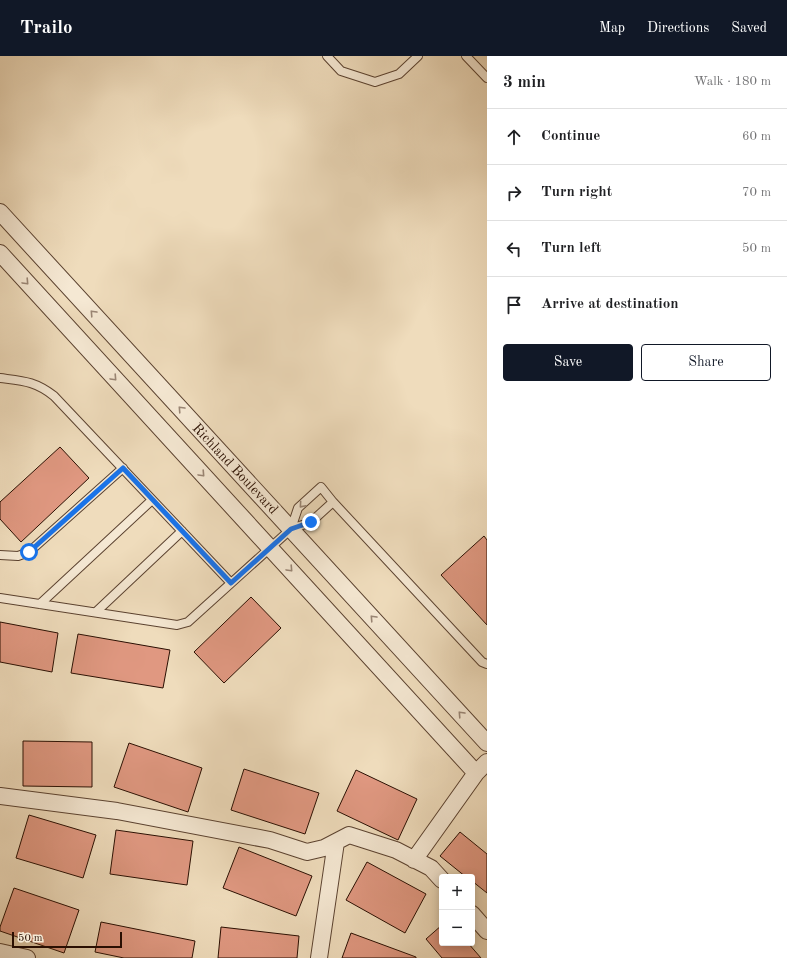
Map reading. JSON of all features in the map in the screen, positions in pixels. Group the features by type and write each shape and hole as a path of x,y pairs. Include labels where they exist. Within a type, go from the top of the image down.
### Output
{"street":[{"name":"Richland Boulevard","path":"0,212 487,743"},
{"name":"Richland Boulevard","path":"0,253 271,548 482,767"},
{"path":"414,860 482,767"},
{"path":"0,796 117,811 270,840 307,852 324,848 349,835 396,850 431,868 439,877"},
{"path":"319,958 336,842"},
{"path":"475,917 487,931"},
{"path":"0,952 27,958"}],"lane":[{"path":"327,56 341,71 375,82 399,74 418,56"},
{"path":"466,56 487,78"},
{"path":"0,378 28,382 44,388 54,396 231,583"},
{"path":"0,555 18,556 29,552 123,468"},
{"path":"291,529 298,508 321,487 333,502 482,662 487,664"},
{"path":"40,604 152,500"},
{"path":"0,598 177,626 188,622 291,529 311,522 333,502"},
{"path":"96,612 182,531"}],"building":[{"path":"60,447 89,478 21,542 0,519 0,502"},
{"path":"484,536 487,540 487,625 441,575"},
{"path":"251,597 281,628 224,683 194,652"},
{"path":"0,622 58,633 52,672 0,662"},
{"path":"78,634 170,650 163,688 71,673"},
{"path":"23,741 92,742 92,787 23,786"},
{"path":"129,743 202,768 188,812 114,787"},
{"path":"244,769 319,793 305,834 231,810"},
{"path":"356,770 417,799 398,840 337,811"},
{"path":"29,815 96,835 83,878 16,858"},
{"path":"116,830 193,841 187,885 110,874"},
{"path":"460,832 487,854 487,893 475,883 475,874 462,874 440,856"},
{"path":"239,847 312,876 296,916 223,888"},
{"path":"367,862 426,894 405,933 346,900"},
{"path":"14,888 79,910 64,953 0,931 0,927"},
{"path":"101,922 195,941 192,958 124,958 95,952"},
{"path":"221,927 299,936 297,958 218,958"},
{"path":"439,928 439,946 471,946 481,958 442,958 426,939"},
{"path":"351,933 416,957 416,958 342,958"}],"route":[{"path":"29,552 123,468 231,583 291,529 311,522"}]}
